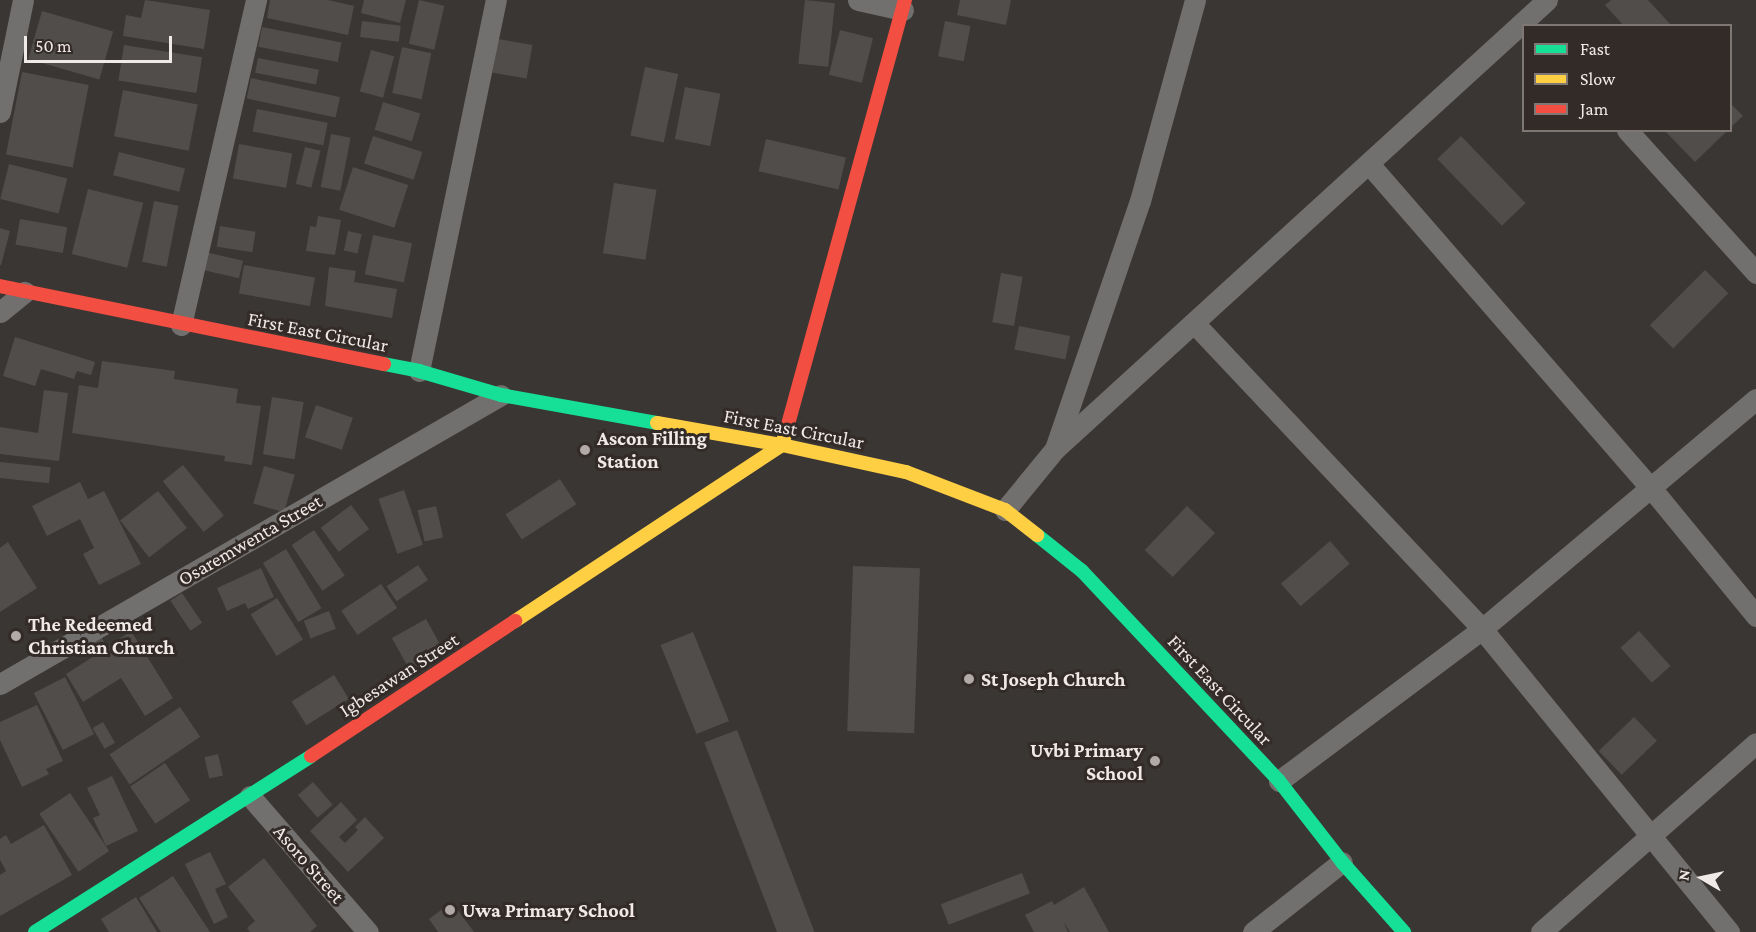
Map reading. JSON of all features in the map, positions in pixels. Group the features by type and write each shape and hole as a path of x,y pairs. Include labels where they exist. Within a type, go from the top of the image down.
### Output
{"street":[{"path":"0,112 23,0"},
{"path":"181,325 256,0"},
{"path":"419,371 496,0"},
{"path":"782,445 904,5 858,0"},
{"path":"1055,449 1140,201 1196,0"},
{"path":"1529,22 1547,0"},
{"path":"1005,510 1055,449 1522,28"},
{"path":"1629,132 1756,273"},
{"path":"1369,164 1651,488 1756,616"},
{"name":"First East Circular","path":"0,286 181,325 419,371 501,395 782,445 906,472 1005,510 1082,572 1279,781 1342,862 1404,932"},
{"path":"0,312 25,292"},
{"path":"1194,323 1482,629 1729,932"},
{"name":"Osaremwenta Street","path":"0,684 501,395"},
{"path":"1279,781 1482,629 1756,399"},
{"name":"Igbesawan Street","path":"35,932 250,796 782,445"},
{"path":"1541,932 1756,743"},
{"name":"Asoro Street","path":"250,796 368,932"},
{"path":"1253,932 1342,862"}],"building":[{"path":"145,0 210,10 204,49 123,36 126,15 141,18"},
{"path":"270,0 328,0 354,6 348,35 267,18"},
{"path":"364,0 406,0 400,23 361,13"},
{"path":"419,0 444,6 434,50 409,44"},
{"path":"805,0 835,3 828,67 798,64"},
{"path":"960,0 1011,0 1006,25 957,15"},
{"path":"1611,0 1648,0 1670,24 1622,24 1605,5"},
{"path":"42,11 113,31 99,79 28,59"},
{"path":"362,21 401,26 399,42 360,37"},
{"path":"945,21 971,26 964,61 938,56"},
{"path":"262,27 342,42 338,62 258,47"},
{"path":"840,30 873,38 862,83 829,75"},
{"path":"498,39 532,45 527,79 492,72"},
{"path":"124,45 202,57 196,93 118,81"},
{"path":"402,47 431,53 422,99 392,93"},
{"path":"371,50 394,56 383,98 360,92"},
{"path":"258,58 319,70 316,85 255,73"},
{"path":"645,67 678,74 664,143 630,135"},
{"path":"22,72 89,85 73,167 6,154"},
{"path":"251,78 340,97 336,117 247,99"},
{"path":"685,87 720,94 710,146 675,139"},
{"path":"123,90 198,105 189,151 114,136"},
{"path":"383,102 420,113 412,141 375,130"},
{"path":"1732,105 1743,116 1732,126"},
{"path":"257,109 328,123 323,145 253,132"},
{"path":"1666,132 1726,132 1695,162"},
{"path":"331,134 351,138 340,191 321,187"},
{"path":"373,136 422,152 413,180 364,164"},
{"path":"1461,136 1526,203 1502,226 1437,159"},
{"path":"766,139 846,157 838,190 759,171"},
{"path":"239,144 292,153 286,188 233,178"},
{"path":"305,147 321,151 311,188 296,184"},
{"path":"119,152 185,168 179,192 113,175"},
{"path":"9,164 67,179 59,213 0,199"},
{"path":"353,167 408,185 394,228 339,210"},
{"path":"614,183 656,190 645,260 603,253"},
{"path":"88,189 143,203 127,268 72,254"},
{"path":"154,201 179,206 167,267 142,262"},
{"path":"318,216 341,220 335,255 306,251 310,226 316,227"},
{"path":"20,219 67,227 63,253 15,245"},
{"path":"220,226 256,232 252,252 217,247"},
{"path":"0,228 10,231 1,265 0,265"},
{"path":"348,231 362,234 358,253 344,251"},
{"path":"373,235 412,243 404,282 365,274"},
{"path":"205,252 243,261 239,278 201,270"},
{"path":"244,265 315,278 310,306 239,294"},
{"path":"329,267 356,271 354,282 397,289 392,318 325,306"},
{"path":"1705,270 1728,293 1673,348 1650,325"},
{"path":"1001,273 1023,277 1014,326 992,322"},
{"path":"292,322 310,326 308,333 290,329"},
{"path":"1019,326 1070,336 1065,359 1014,350"},
{"path":"15,337 95,362 91,375 77,371 74,379 41,369 35,386 3,376"},
{"path":"102,361 175,371 174,379 238,389 236,403 261,406 252,465 224,461 225,456 72,433 79,385 98,388"},
{"path":"44,390 68,393 59,461 0,454 0,427 38,433"},
{"path":"272,397 304,402 295,459 263,454"},
{"path":"316,405 353,418 342,450 305,437"},
{"path":"0,462 51,467 49,483 0,478"},
{"path":"183,465 224,516 204,532 163,481"},
{"path":"264,466 295,475 284,512 253,503"},
{"path":"560,479 576,504 522,540 505,514"},
{"path":"80,482 88,499 104,491 141,564 99,585 83,554 94,548 80,519 47,536 32,506"},
{"path":"404,490 423,545 397,554 378,499"},
{"path":"158,491 187,528 149,558 120,521"},
{"path":"351,505 369,529 339,552 321,528"},
{"path":"436,506 443,537 425,541 417,510"},
{"path":"1187,506 1215,533 1173,577 1145,550"},
{"path":"314,530 345,576 322,591 292,545"},
{"path":"1330,541 1350,564 1301,606 1281,584"},
{"path":"8,542 37,588 0,612 0,548"},
{"path":"286,549 322,608 298,622 263,563"},
{"path":"418,565 428,580 397,601 386,586"},
{"path":"853,566 920,568 914,733 847,731"},
{"path":"261,568 274,597 248,609 245,603 227,611 217,588"},
{"path":"381,584 397,608 357,635 341,611"},
{"path":"182,593 202,623 191,631 170,601"},
{"path":"277,598 303,640 277,656 251,614"},
{"path":"329,611 336,629 311,638 304,621"},
{"path":"426,619 444,652 410,671 392,638"},
{"path":"131,631 173,698 145,716 121,678 83,702 66,674 99,653 90,639 99,633 107,647"},
{"path":"1639,631 1670,666 1652,683 1620,648"},
{"path":"693,632 729,721 697,734 661,645"},
{"path":"334,675 349,699 306,725 292,701"},
{"path":"65,677 94,734 63,750 34,693"},
{"path":"37,705 63,761 46,769 49,774 22,787 0,740 0,722"},
{"path":"180,707 200,737 130,784 110,755"},
{"path":"1634,717 1657,741 1622,775 1599,751"},
{"path":"103,722 115,743 105,749 93,728"},
{"path":"737,730 814,932 777,932 704,743"},
{"path":"218,754 223,775 209,779 204,757"},
{"path":"165,763 190,800 155,824 130,786"},
{"path":"112,776 138,831 106,846 93,818 100,815 87,788"},
{"path":"313,782 333,805 318,818 298,795"},
{"path":"70,793 109,851 78,872 39,814"},
{"path":"341,802 357,820 339,837 345,843 358,830 355,827 365,817 384,838 348,872 310,831"},
{"path":"44,825 72,875 0,916 0,875 6,871 0,860 0,839 6,835 11,844"},
{"path":"210,852 226,884 215,889 228,917 214,924 185,864"},
{"path":"264,858 317,926 310,932 250,932 247,928 255,921 228,887"},
{"path":"1022,873 1030,894 949,925 941,904"},
{"path":"173,876 210,932 161,932 139,898"},
{"path":"1084,887 1109,932 1070,932 1063,921 1068,932 1034,932 1025,915 1052,901 1054,905"},
{"path":"136,897 157,932 109,932 101,919"},
{"name":"Uwa Primary School","path":"452,902 474,932 438,932 429,919"}],"traffic: fast":[{"path":"384,364 419,371 501,395 657,423"},
{"path":"1037,535 1082,571 1279,781 1342,862 1404,932"},
{"path":"35,932 311,756"}],"traffic: slow":[{"path":"657,423 782,445 906,472 1005,510 1037,535"},
{"path":"515,621 782,445 787,428"}],"traffic: jam":[{"path":"787,428 905,0"},
{"path":"0,286 384,364"},
{"path":"311,756 515,621"}],"place":[{"name":"Ascon Filling Station","path":"585,450"},
{"name":"The Redeemed Christian Church","path":"16,636"},
{"name":"St Joseph Church","path":"969,679"},
{"name":"Uvbi Primary School","path":"1155,761"},
{"name":"Uwa Primary School","path":"450,910"}]}
